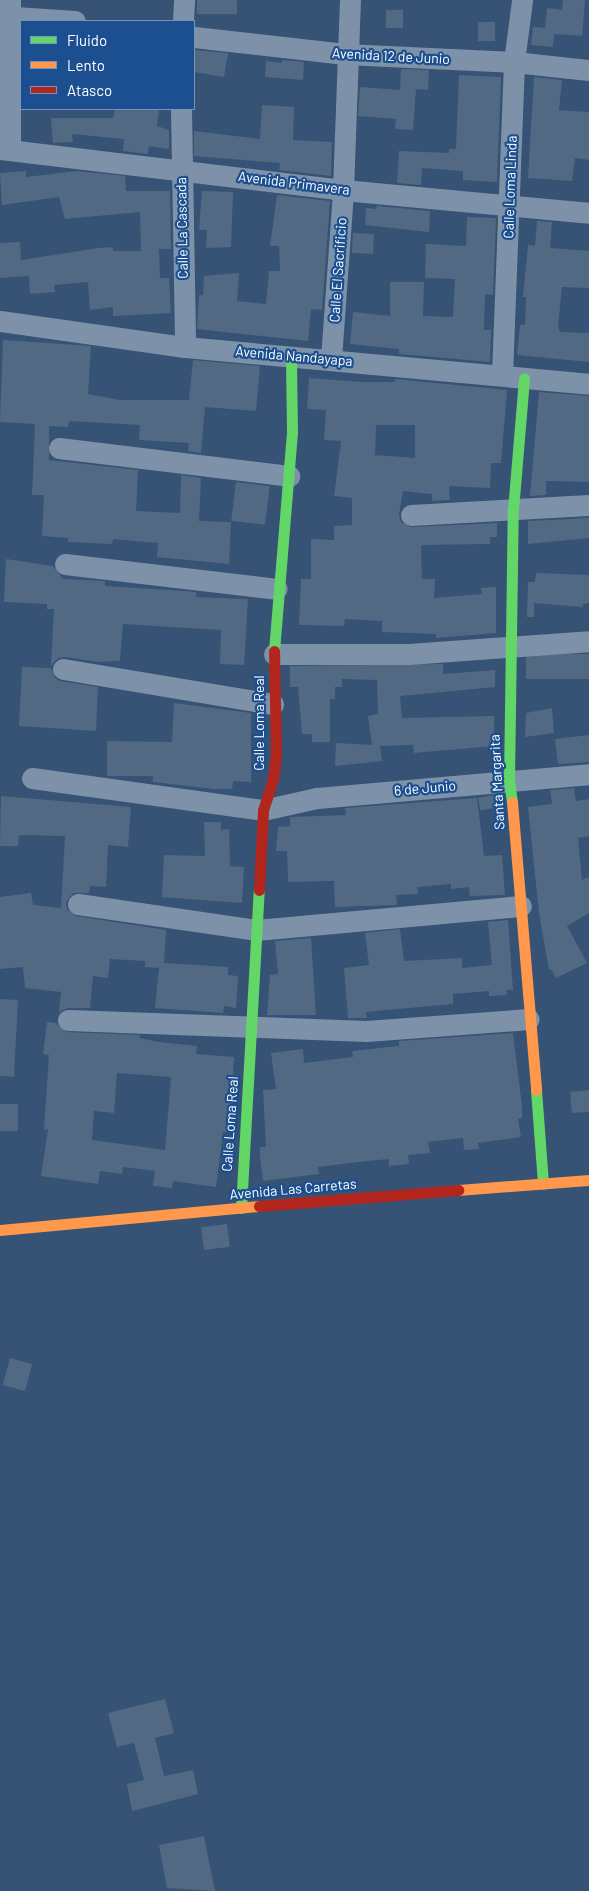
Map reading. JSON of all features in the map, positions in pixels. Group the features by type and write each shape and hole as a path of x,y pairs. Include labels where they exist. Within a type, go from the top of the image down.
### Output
{"street":[{"path":"183,20 184,0"},
{"name":"Calle El Sacrificio","path":"331,359 343,190 346,54 350,0"},
{"name":"Calle Loma Linda","path":"502,375 510,206 514,62 522,0"},
{"path":"5,150 7,11 68,20"},
{"name":"Avenida 12 de Junio","path":"195,37 346,54 514,62 589,70"},
{"name":"Calle La Cascada","path":"182,110 180,169 185,347"},
{"name":"Avenida Primavera","path":"5,150 180,169 343,190 589,214"},
{"name":"Avenida Nandayapa","path":"0,321 185,347 589,384"},
{"name":"Calle Loma Real","path":"242,1208 263,810 273,779 276,754 273,704 274,654 289,476 292,356"},
{"name":"Santa Margarita","path":"524,378 512,510 509,781 543,1184"},
{"path":"59,448 289,476"},
{"path":"411,514 589,506"},
{"path":"65,564 278,589"},
{"path":"274,654 409,654 589,641"},
{"path":"63,668 273,704"},
{"name":"6 de Junio","path":"263,810 317,798 589,774"},
{"path":"32,778 263,810"},
{"path":"78,904 256,930 521,906"},
{"path":"68,1020 252,1029 366,1031 529,1019"},
{"name":"Avenida Las Carretas","path":"0,1230 589,1180"}],"building":[{"path":"197,0 237,0 237,14 197,14"},
{"path":"563,0 585,0 582,36 554,34 553,47 531,45 533,27 545,28 547,8 562,10"},
{"path":"386,10 403,10 403,28 386,28"},
{"path":"478,22 495,22 495,41 478,41"},
{"path":"195,50 228,53 224,77 195,72"},
{"path":"282,60 304,62 303,80 265,77 266,61 282,63"},
{"path":"401,69 429,70 428,90 416,89 413,130 395,129 396,119 358,116 360,87 400,90"},
{"path":"459,75 501,77 497,182 463,180 463,171 422,168 421,185 397,183 399,151 449,153 449,149 456,149"},
{"path":"534,77 562,80 559,110 589,112 589,160 575,158 572,181 528,178"},
{"path":"262,105 294,107 293,140 332,142 331,176 279,170 280,163 194,156 194,131 260,139"},
{"path":"115,110 159,110 157,126 169,130 169,149 149,146 148,154 123,151 124,139 72,134 73,142 53,143 51,118 113,118"},
{"path":"26,171 26,177 77,171 125,176 126,191 170,191 171,249 159,249 160,278 169,278 171,313 113,316 113,307 90,310 88,282 54,285 55,292 30,294 29,276 0,278 0,243 20,242 21,260 98,248 113,247 113,251 141,251 140,212 65,219 59,197 2,205 0,173"},
{"path":"202,191 233,192 231,247 206,248 207,230 199,230"},
{"path":"277,195 330,201 322,310 311,309 308,341 197,329 199,295 203,295 204,276 239,273 237,301 266,304 269,271 280,271 279,246 270,246"},
{"path":"377,206 430,211 429,232 365,225 366,208 376,209"},
{"path":"467,217 496,218 493,295 485,294 484,330 491,330 490,362 399,354 399,349 350,344 353,312 390,316 390,282 424,282 423,316 453,317 455,279 425,278 426,244 466,246"},
{"path":"537,221 552,222 550,248 589,251 589,288 562,287 558,327 560,332 589,333 589,362 517,355 520,325 525,325 526,297 523,297 528,245 535,246"},
{"path":"353,233 374,234 373,254 352,253"},
{"path":"3,340 91,346 88,394 120,400 189,400 193,360 260,366 256,411 205,407 201,453 188,451 189,443 139,440 140,425 69,421 68,427 49,426 49,460 138,470 136,511 180,513 181,475 201,478 199,521 231,522 229,564 157,557 158,543 113,539 112,544 68,542 68,538 42,536 44,495 32,495 35,424 0,422"},
{"path":"309,378 362,382 395,382 395,379 507,390 501,463 491,463 490,488 449,486 450,500 432,501 432,494 403,491 399,515 401,522 411,527 497,523 497,537 490,537 490,544 422,545 421,549 422,579 435,579 434,598 482,594 481,588 496,587 496,633 436,638 436,634 382,632 382,621 345,619 344,626 299,625 301,579 311,579 311,539 334,540 334,526 352,525 352,498 334,496 341,441 324,440 326,410 307,409","holes":["376,425 415,425 415,458 375,455"]},
{"path":"539,392 589,396 589,482 546,481 546,495 530,496"},
{"path":"236,482 270,486 265,525 231,521"},
{"path":"589,518 589,538 528,544 528,521"},
{"path":"6,559 53,566 63,579 105,581 105,586 196,592 196,597 248,599 244,665 220,664 221,630 123,624 120,661 99,662 65,657 58,658 51,666 54,609 47,609 47,604 4,602"},
{"path":"536,573 589,575 589,603 583,604 583,607 534,603 534,617 527,617 528,582 535,582"},
{"path":"526,654 589,654 589,679 526,679"},
{"path":"443,664 443,674 495,670 495,687 400,696 402,718 494,716 494,746 414,753 413,745 377,746 380,746 382,761 335,766 336,743 372,745 368,716 378,714 377,680 342,679 342,687 335,687 335,699 330,699 330,742 312,742 312,734 302,734 298,687 290,687 290,666"},
{"path":"22,667 51,668 55,678 60,681 98,687 96,731 19,726"},
{"path":"174,703 251,713 251,782 233,781 232,789 214,789 153,782 153,776 107,776 107,741 172,742"},
{"path":"552,708 554,733 525,737 526,713"},
{"path":"589,735 589,762 558,764 555,739"},
{"path":"574,788 576,801 589,799 589,836 578,838 582,880 589,877 589,913 567,926 587,963 556,978 551,969 549,970 539,913 528,807 552,804 550,790"},
{"path":"495,795 497,808 480,810 478,798"},
{"path":"1,796 131,807 128,847 108,845 106,887 90,886 89,893 73,893 66,902 67,909 76,916 166,930 164,963 228,967 228,975 238,976 236,1008 224,1006 223,1013 155,1008 159,968 145,967 145,961 110,959 108,978 93,976 90,1008 68,1008 59,1012 61,992 25,988 23,967 0,969 0,897 31,893 33,905 61,908 65,836 19,835 18,846 0,846"},
{"path":"477,798 484,856 502,855 505,895 470,896 469,887 451,889 451,884 417,887 418,894 396,895 397,905 335,907 334,881 288,882 287,851 276,851 278,827 290,826 290,817 346,815 345,808"},
{"path":"204,822 221,822 221,830 229,829 230,866 244,867 242,903 162,897 164,855 205,856"},
{"path":"508,920 513,990 506,990 507,995 489,996 489,991 453,994 453,1004 366,1012 367,1018 348,1018 344,968 369,965 365,933 400,929 404,961 462,958 462,968 492,965 488,922"},
{"path":"311,938 316,1015 267,1015 270,975 278,974 275,941"},
{"path":"0,999 18,1000 14,1077 0,1076"},
{"path":"47,1022 56,1023 67,1032 140,1035 139,1038 159,1042 197,1046 196,1054 234,1057 230,1132 223,1132 216,1187 173,1181 172,1188 153,1186 155,1171 123,1167 122,1174 100,1171 98,1184 41,1176 48,1129 44,1130 49,1055 43,1054","holes":["117,1073 171,1077 165,1150 92,1140 94,1111 114,1113"]},
{"path":"513,1033 522,1106 522,1118 518,1119 521,1137 478,1143 479,1149 464,1150 463,1138 428,1142 430,1153 408,1155 409,1164 389,1166 389,1159 367,1161 318,1167 319,1174 263,1181 260,1147 266,1147 263,1090 276,1089 271,1053 303,1049 304,1063 353,1057 352,1051 399,1046 399,1041"},
{"path":"589,1090 589,1112 572,1113 570,1092"},
{"path":"0,1104 18,1104 18,1131 0,1131"},
{"path":"227,1224 230,1247 204,1250 201,1227"},
{"path":"10,1358 32,1364 25,1391 3,1385"},
{"path":"165,1699 174,1733 155,1738 164,1776 193,1770 198,1794 132,1811 127,1784 144,1780 134,1743 117,1747 108,1713"},
{"path":"204,1836 215,1891 167,1888 159,1845"}],"traffic: fast":[{"path":"274,651 292,432 291,356"},
{"path":"512,802 509,781 513,510 524,378"},
{"path":"241,1208 259,890"},
{"path":"536,1090 543,1184"}],"traffic: slow":[{"path":"512,802 536,1090"},
{"path":"458,1190 589,1180"},
{"path":"0,1230 259,1206"}],"traffic: jam":[{"path":"259,890 263,810 273,779 276,754 274,651"},
{"path":"259,1206 458,1190"}]}
